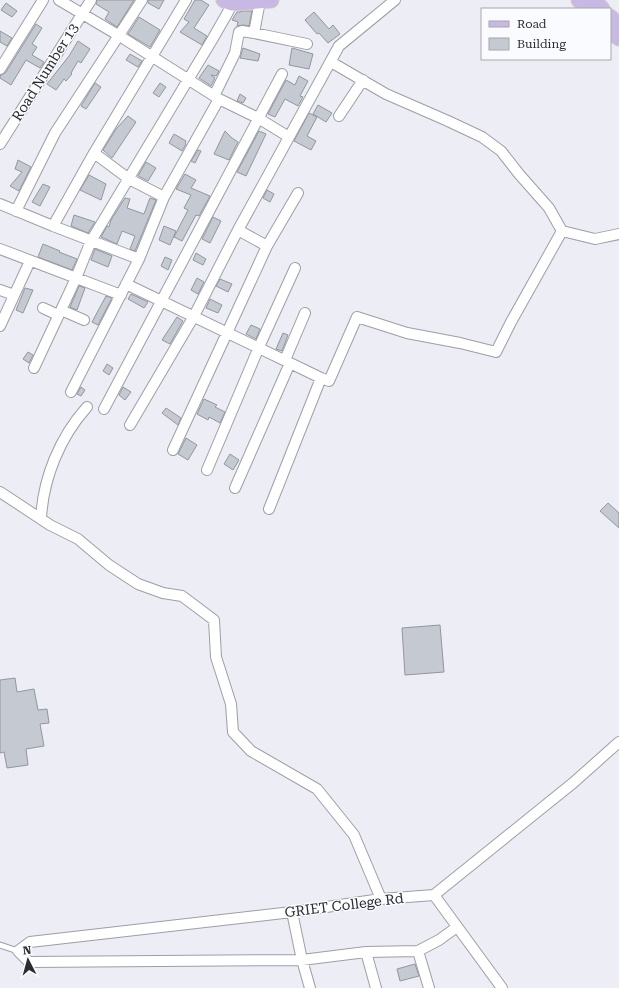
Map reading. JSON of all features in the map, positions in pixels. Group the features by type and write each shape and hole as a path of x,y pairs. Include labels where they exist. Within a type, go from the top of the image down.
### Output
{"main road":[{"path":"579,0 587,8"},
{"path":"594,0 601,8"},
{"path":"228,1 265,1"},
{"path":"611,18 619,24"},
{"path":"611,31 619,38"}],"street":[{"path":"0,69 44,0"},
{"path":"58,0 118,35 217,98 258,118 290,137"},
{"name":"Road Number 13","path":"0,144 91,0"},
{"path":"16,211 55,133 142,0"},
{"path":"53,226 94,153 186,0"},
{"path":"130,425 194,316 238,230 339,46 395,0"},
{"path":"34,368 76,278 91,240 228,12 228,1"},
{"path":"254,33 265,1"},
{"path":"71,392 139,259 164,197 217,98 235,52 239,32 254,33 307,44"},
{"path":"331,62 386,94 482,137 501,151 549,208 562,231 595,238 619,234"},
{"path":"104,409 282,74"},
{"path":"339,116 363,80"},
{"path":"94,153 129,179 164,197"},
{"path":"173,450 268,246 298,193"},
{"path":"0,204 139,259"},
{"path":"238,230 268,246"},
{"path":"126,284 329,382 357,317 407,333 460,343 496,352 562,231"},
{"path":"0,249 120,295"},
{"path":"0,326 30,261"},
{"path":"207,470 295,268"},
{"path":"0,290 14,295"},
{"path":"43,308 84,320"},
{"path":"235,488 288,362 305,314"},
{"path":"269,508 321,378"},
{"path":"41,519 46,483 59,450 75,420 88,407"},
{"path":"0,492 50,525 78,539 109,565 138,584 163,593 182,596 214,620 216,657 231,704 232,732 251,751 317,789 354,835 381,899"},
{"path":"502,988 434,895 573,783 619,742"},
{"name":"GRIET College Rd","path":"18,952 30,942 292,912 381,899 434,895"},
{"path":"292,912 302,960 310,988"},
{"path":"18,952 29,962 302,960 366,952 418,950 439,940 457,927"},
{"path":"418,950 429,988"},
{"path":"366,952 376,988"}],"lane":[{"path":"0,945 18,952"}],"building":[{"path":"97,0 134,0 117,27 105,19 109,12 96,4"},
{"path":"148,0 164,0 159,9 148,3"},
{"path":"195,0 201,0 209,5 194,28 207,36 202,45 180,32 189,22 184,19"},
{"path":"6,3 17,11 12,17 1,10"},
{"path":"252,11 249,26 237,26 238,22 232,20 237,12"},
{"path":"314,12 329,29 333,25 340,34 328,43 319,33 317,34 305,20"},
{"path":"139,17 160,30 150,47 128,34"},
{"path":"36,24 42,28 32,44 37,47 32,55 44,62 40,68 26,60 11,85 0,78 0,76 6,72"},
{"path":"0,31 12,38 7,46 0,42"},
{"path":"78,41 90,49 81,63 78,61 71,73 72,74 66,81 64,79 56,90 47,84 69,56"},
{"path":"243,48 260,54 258,61 240,58"},
{"path":"292,48 313,54 309,69 289,65"},
{"path":"130,54 142,61 138,67 126,60"},
{"path":"208,65 219,71 216,76 211,75 215,78 211,86 199,78"},
{"path":"299,76 308,81 300,96 303,97 298,106 285,99 275,117 268,114 286,80 295,85"},
{"path":"95,83 101,87 86,109 81,106"},
{"path":"160,83 166,87 159,97 153,93"},
{"path":"240,94 246,98 243,103 237,101"},
{"path":"318,105 332,113 326,122 313,114"},
{"path":"309,113 317,117 307,136 316,141 311,150 294,141"},
{"path":"128,116 136,122 112,158 103,150 116,129"},
{"path":"225,131 238,142 229,160 214,154"},
{"path":"259,131 266,134 246,176 237,172"},
{"path":"174,134 186,141 182,151 169,143"},
{"path":"198,150 201,151 195,163 191,161"},
{"path":"18,160 31,167 19,191 10,186 22,172 15,169"},
{"path":"146,162 156,168 148,181 138,176"},
{"path":"185,174 196,180 191,188 210,196 199,216 196,215 182,241 174,237 188,210 184,208 191,195 176,189"},
{"path":"89,175 106,184 101,200 80,190"},
{"path":"43,184 50,187 40,206 32,202"},
{"path":"267,190 274,194 270,202 263,198"},
{"path":"125,198 130,199 127,208 144,214 150,198 156,200 135,251 130,249 135,236 122,231 117,244 101,237 107,226 109,227 111,220"},
{"path":"74,215 95,222 88,233 71,226"},
{"path":"213,217 221,221 210,243 202,239"},
{"path":"164,226 176,231 170,245 159,240"},
{"path":"43,244 77,259 72,270 38,257"},
{"path":"95,249 112,256 108,267 91,260"},
{"path":"196,253 206,259 203,265 193,260"},
{"path":"165,257 172,260 168,270 161,266"},
{"path":"197,278 204,282 198,294 191,290"},
{"path":"220,279 232,284 228,292 216,286"},
{"path":"79,286 85,288 77,310 70,307"},
{"path":"25,288 33,290 23,313 16,310"},
{"path":"131,294 148,302 144,308 128,299"},
{"path":"106,296 112,298 98,325 92,322"},
{"path":"210,299 222,305 218,313 206,308"},
{"path":"177,317 183,321 170,344 162,340"},
{"path":"251,325 260,329 256,339 246,334"},
{"path":"283,333 288,335 282,351 276,349"},
{"path":"28,352 33,355 29,363 23,359"},
{"path":"107,364 113,368 109,375 103,371"},
{"path":"81,387 85,390 81,396 77,394"},
{"path":"123,387 131,392 125,400 119,395"},
{"path":"204,399 217,405 215,407 225,412 220,423 209,417 208,420 197,414"},
{"path":"166,408 181,418 178,425 162,413"},
{"path":"186,438 197,445 188,460 178,454"},
{"path":"230,454 239,460 233,470 224,464"},
{"path":"608,503 619,513 619,528 600,511"},
{"path":"440,625 444,672 405,675 402,628"},
{"path":"15,678 17,692 34,689 38,710 47,709 49,723 40,724 44,746 26,749 28,765 7,768 4,752 0,753 0,680"},
{"path":"415,964 419,976 400,981 397,969"}]}
